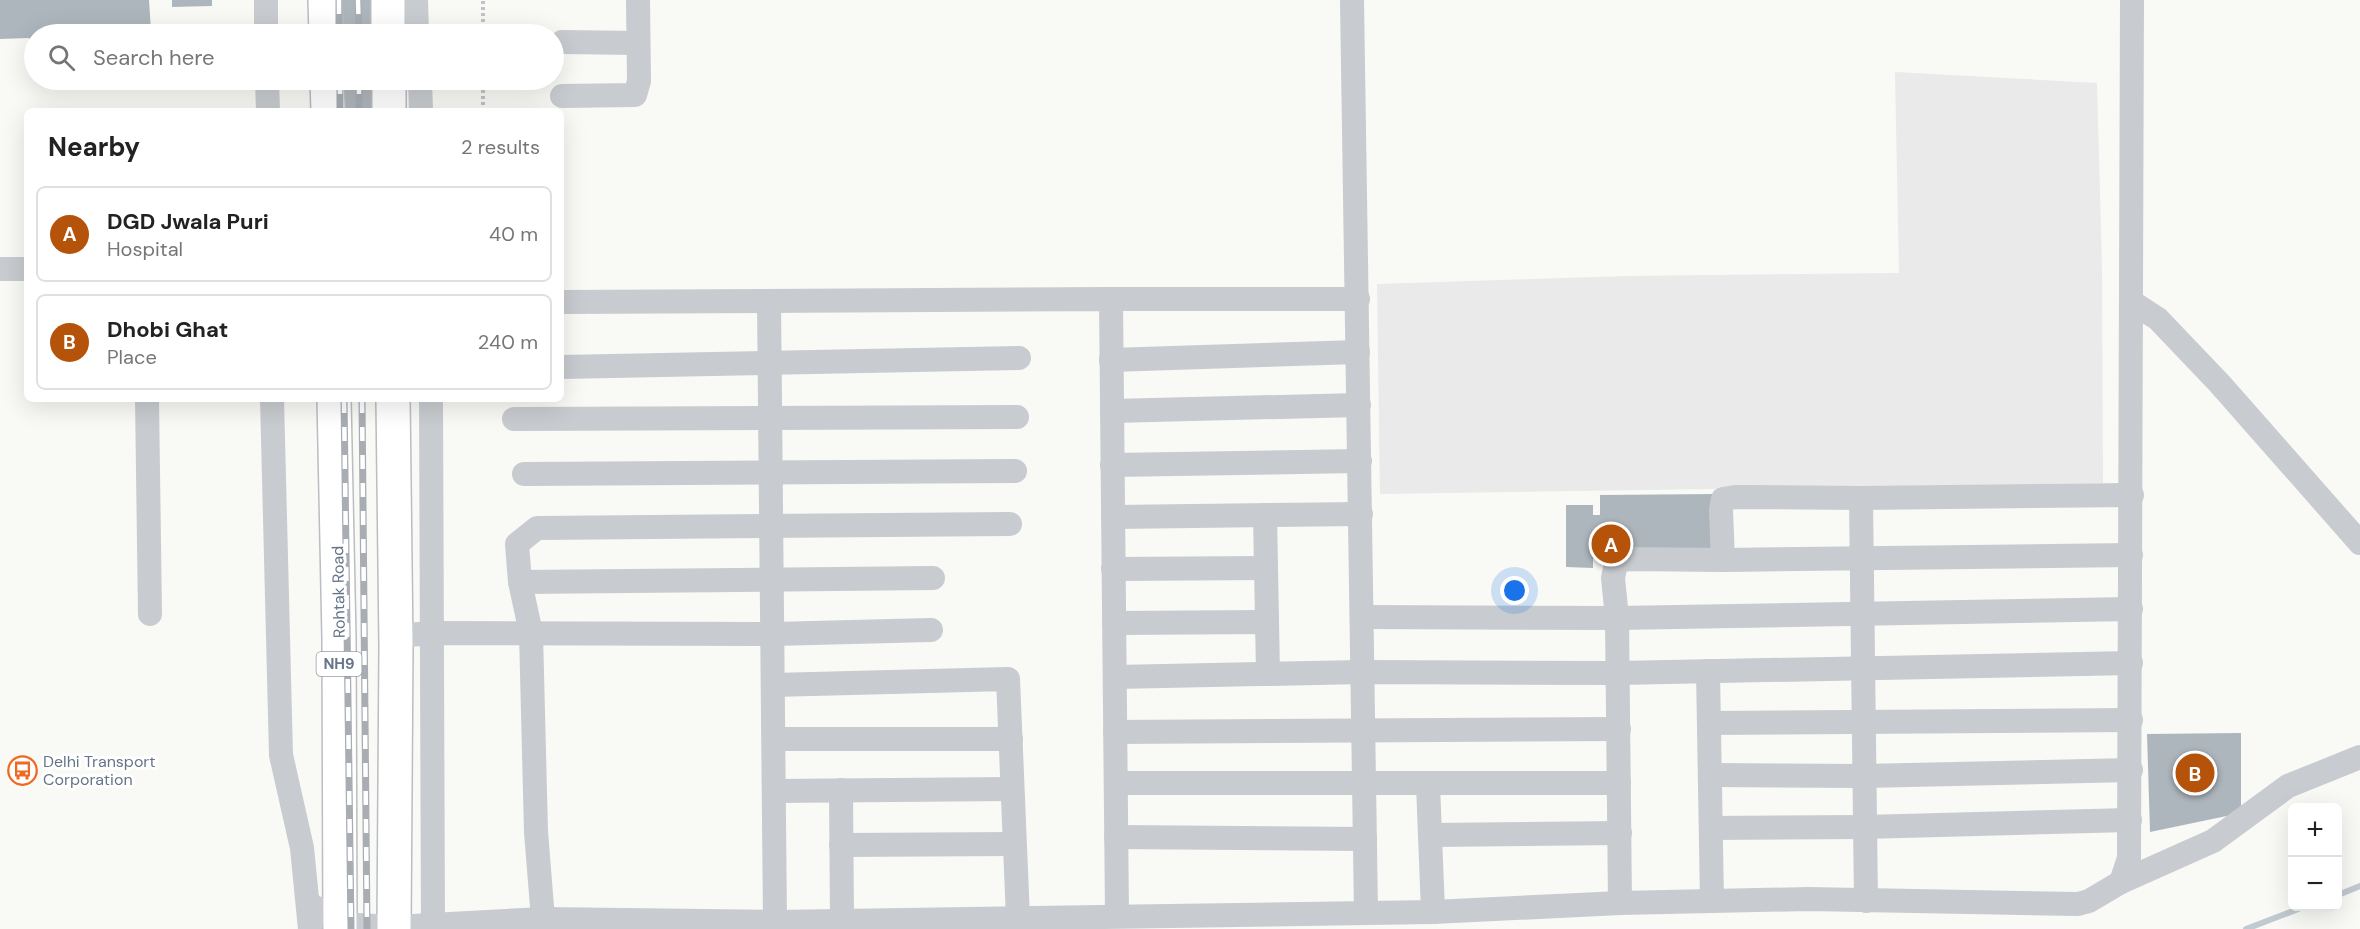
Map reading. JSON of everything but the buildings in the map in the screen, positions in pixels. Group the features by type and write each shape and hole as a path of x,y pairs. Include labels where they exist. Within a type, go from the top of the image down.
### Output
{"highway":[{"path":"326,0 326,24"},
{"path":"388,0 388,24"},
{"path":"327,90 328,108"},
{"path":"389,90 389,108"},
{"name":"Rohtak Road","path":"330,927 339,638 334,402"},
{"path":"393,402 396,636 394,928"}],"street":[{"path":"266,0 267,24"},
{"path":"416,0 417,24"},
{"path":"562,96 635,95 639,81 638,0"},
{"path":"1352,0 1366,912"},
{"path":"2121,882 2129,858 2131,770 2132,0"},
{"path":"564,42 638,43"},
{"path":"267,90 267,108"},
{"path":"420,90 421,108"},
{"path":"0,269 24,268"},
{"path":"1111,299 1117,916"},
{"path":"564,302 1358,299"},
{"path":"769,302 775,922"},
{"path":"2132,302 2158,319 2220,384 2360,543"},
{"path":"1111,360 1358,352"},
{"path":"564,367 1019,358"},
{"path":"147,402 150,614"},
{"path":"273,402 281,755 302,848 310,904 330,927 433,927 543,919 775,922 1434,912 1712,901 2078,904 2089,901 2121,882 2204,846 2288,786 2360,757"},
{"path":"431,402 433,927"},
{"path":"1112,411 1359,405"},
{"path":"514,419 1017,417"},
{"path":"1112,465 1360,461"},
{"path":"524,474 1015,471"},
{"path":"1723,560 1720,510 1723,499 1735,497 2132,495"},
{"path":"1861,498 1866,901"},
{"path":"1113,517 1361,514"},
{"path":"1265,515 1268,674"},
{"path":"543,919 536,832 531,633 520,582 517,544 537,528 1010,524"},
{"path":"1620,903 1617,618 1613,578 1616,563 1627,559 1862,560 2131,555"},
{"path":"1113,569 1266,568"},
{"path":"520,582 933,578"},
{"path":"1362,617 1617,618 2131,609"},
{"path":"1114,623 1267,622"},
{"path":"396,636 432,633 773,634 932,630"},
{"path":"1114,677 1363,672 1618,673 2131,663"},
{"path":"1708,671 1712,901"},
{"path":"773,685 1008,679 1018,918"},
{"path":"1709,723 2131,720"},
{"path":"1115,732 1618,729"},
{"path":"774,739 1011,739"},
{"path":"1710,775 1864,776 2131,770"},
{"path":"1116,783 1365,785 1619,783"},
{"path":"1428,784 1434,912"},
{"path":"774,791 1012,789"},
{"path":"841,790 842,921"},
{"path":"1711,828 1864,827 2130,820"},
{"path":"1430,835 1620,833"},
{"path":"1116,837 1365,839"},
{"path":"841,845 1014,844"}],"path":[{"path":"483,0 483,24"},
{"path":"483,90 483,108"}],"shaded area":[{"path":"1895,72 2097,83 2102,270 2103,483 1380,494 1377,284 1628,276 1899,273"}],"waterway":[{"path":"2342,893 2360,886"},
{"path":"2246,929 2293,911"}],"railway":[{"path":"339,0 339,24"},
{"path":"358,0 359,24"},
{"path":"340,90 340,108"},
{"path":"359,90 359,108"},
{"path":"344,402 351,929"},
{"path":"362,402 367,929"}],"place":[{"name":"DGD Jwala Puri","path":"1611,544"},
{"name":"Delhi Transport Corporation","path":"22,770"},
{"name":"Dhobi Ghat","path":"2195,773"}]}
